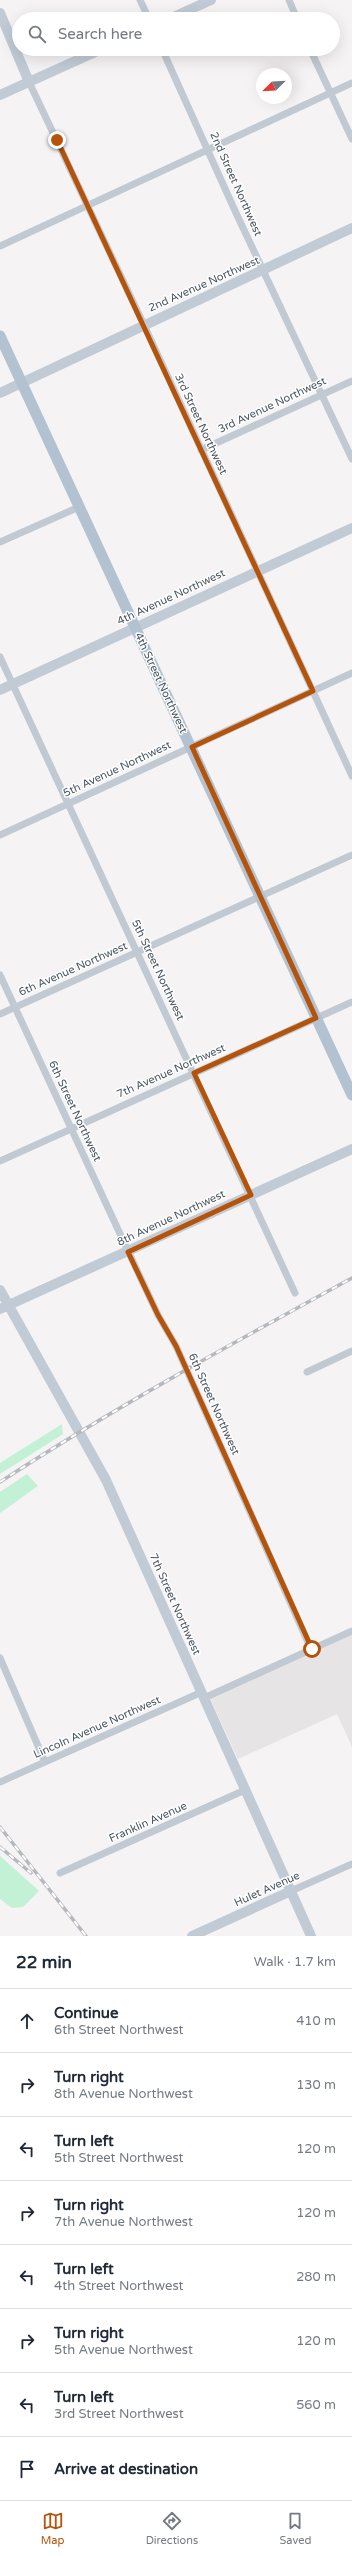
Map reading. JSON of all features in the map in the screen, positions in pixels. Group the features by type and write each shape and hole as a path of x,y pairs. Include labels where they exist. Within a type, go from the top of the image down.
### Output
{"main road":[{"name":"4th Street Northwest","path":"0,336 192,747 352,1095"}],"street":[{"path":"140,0 146,12"},
{"path":"184,12 210,0"},
{"path":"289,0 294,12"},
{"path":"0,13 12,42"},
{"path":"18,56 29,82"},
{"path":"0,96 87,56"},
{"name":"2nd Street Northwest","path":"165,56 352,458"},
{"path":"313,56 352,139"},
{"name":"3rd Street Northwest","path":"29,82 144,325 352,776"},
{"path":"0,246 329,92 352,83"},
{"name":"2nd Avenue Northwest","path":"0,393 144,325 264,271 352,228"},
{"name":"3rd Avenue Northwest","path":"201,450 352,381"},
{"path":"0,542 79,506"},
{"name":"4th Avenue Northwest","path":"0,690 352,528"},
{"name":"5th Street Northwest","path":"0,657 296,1293"},
{"name":"5th Avenue Northwest","path":"0,835 352,673"},
{"name":"6th Avenue Northwest","path":"0,1014 352,855"},
{"name":"6th Street Northwest","path":"0,975 128,1252 158,1315 176,1346 312,1649"},
{"name":"7th Avenue Northwest","path":"0,1161 352,1002"},
{"name":"8th Avenue Northwest","path":"4,1307 352,1149"},
{"name":"7th Street Northwest","path":"0,1290 4,1307 106,1480 311,1936"},
{"path":"307,1372 352,1351"},
{"name":"Lincoln Avenue Northwest","path":"0,1782 352,1631"},
{"path":"0,1658 46,1762"},
{"name":"Franklin Avenue","path":"60,1873 245,1790"},
{"name":"Hulet Avenue","path":"192,1936 352,1864"}],"shaded area":[{"path":"352,1633 352,1747 337,1714 238,1759 210,1698"}],"green space":[{"path":"62,1424 63,1434 0,1474 0,1463"},
{"path":"27,1474 38,1486 0,1513 0,1492"},
{"path":"0,1856 39,1891 23,1907 12,1908 0,1899"}],"railway":[{"path":"0,1482 130,1402 352,1278"},
{"path":"0,1827 86,1936"},
{"path":"0,1847 31,1873"}],"route":[{"path":"57,140 313,691 192,747 316,1018 194,1073 251,1195 128,1252 158,1315 176,1346 312,1649"}]}
